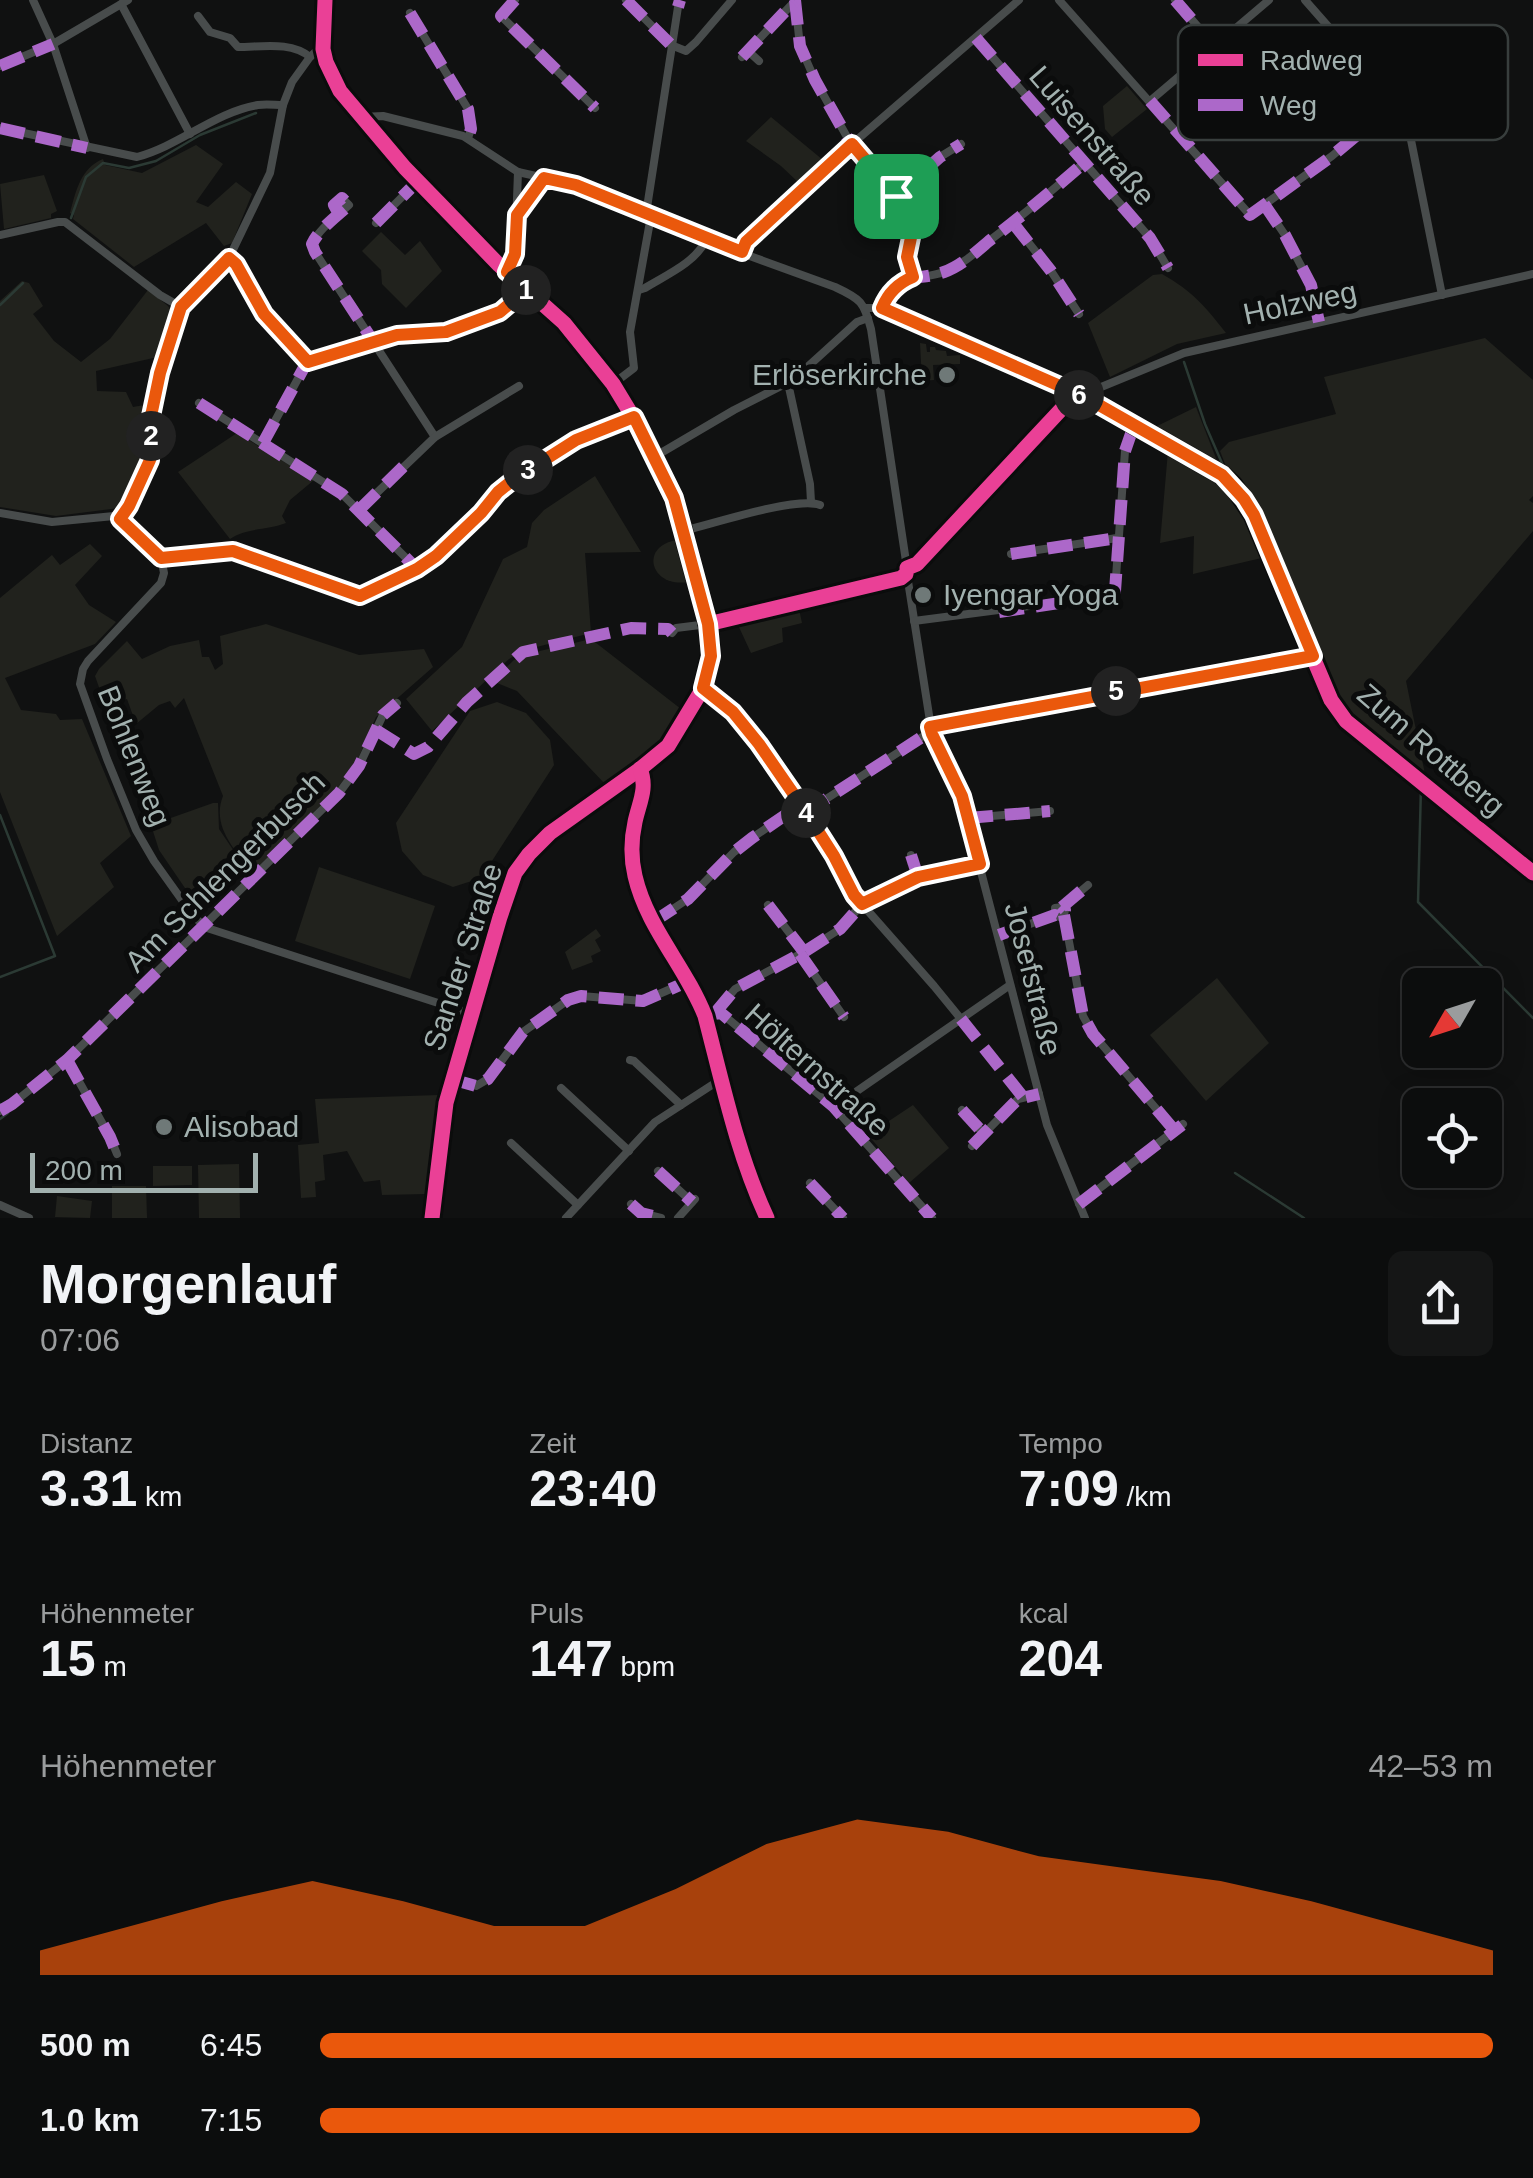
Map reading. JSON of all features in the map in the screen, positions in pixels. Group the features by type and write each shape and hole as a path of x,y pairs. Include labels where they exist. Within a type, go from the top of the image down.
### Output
{"street":[{"path":"33,0 53,44 87,148"},
{"path":"325,0 322,45 334,84 418,182 578,338 634,417 674,498 708,624 711,656 703,688 741,722 803,808 854,895 960,1019"},
{"path":"501,16 515,0"},
{"path":"626,0 671,45 682,50 690,48 727,2"},
{"path":"742,252 746,242 852,144 1019,0"},
{"path":"1059,0 1178,134"},
{"path":"1175,0 1196,25"},
{"path":"1240,25 1269,0"},
{"path":"1305,0 1327,25"},
{"path":"759,62 745,54 795,1"},
{"path":"795,1 803,54 852,144 910,212 914,223 907,257 913,277"},
{"path":"0,66 53,44 124,2 190,134"},
{"path":"612,384 634,368 630,332 678,6"},
{"path":"492,7 595,108"},
{"path":"410,13 468,110 472,129 468,138"},
{"path":"198,16 210,32 230,38 238,47 290,46 310,57"},
{"name":"Luisenstraße","path":"976,38 1150,238 1168,268"},
{"path":"120,519 150,460 151,416 181,307 229,258 270,173 283,105 292,82 322,45"},
{"path":"1150,102 1178,78"},
{"path":"0,128 137,157 158,151 226,116 258,105 283,105"},
{"path":"362,116 383,116 468,138 518,172 576,185 854,296 867,313"},
{"path":"1183,140 1250,215 1351,140"},
{"path":"1411,140 1442,295"},
{"path":"896,196 961,144"},
{"path":"654,456 788,382 867,313 882,308 898,284 944,272 966,259 1085,162"},
{"path":"507,272 515,254 518,172"},
{"path":"517,215 544,178"},
{"path":"376,222 418,182"},
{"path":"1264,204 1311,285 1319,322"},
{"path":"340,214 314,238 315,252 435,437"},
{"path":"0,235 65,222 181,307"},
{"path":"1013,223 1051,270 1078,314"},
{"path":"639,290 692,258 706,240"},
{"path":"229,258 264,314 308,362"},
{"name":"Holzweg","path":"1085,397 1184,352 1533,274"},
{"path":"263,443 308,362 397,335 446,332 500,312 527,289"},
{"name":"Zum Rottberg","path":"882,308 1085,397 1222,475 1254,515 1331,700 1346,721 1533,873"},
{"name":"Josefstraße","path":"867,313 931,730 962,796 1038,1094 1085,1218"},
{"path":"684,531 759,510 815,503 788,382"},
{"path":"359,510 435,437 519,386"},
{"path":"672,633 676,628 708,624 906,573 1069,401 1073,392"},
{"path":"199,403 342,494 417,569"},
{"path":"0,513 52,522 107,516 120,519 161,558 233,551 360,596 417,569 450,544 513,480 576,440 634,417"},
{"path":"914,622 1107,596 1114,591 1126,451 1134,426"},
{"path":"1012,554 1117,538"},
{"name":"Bohlenweg","path":"161,558 161,583 88,661 80,684 136,830 174,889 204,926"},
{"path":"652,922 688,899 752,838 931,730 1313,656"},
{"name":"Sander Straße","path":"432,1218 451,1079 509,887 521,863 550,834 668,746 703,688"},
{"name":"Am Schlengerbusch","path":"0,1111 66,1060 339,793 360,766 383,715 397,703"},
{"path":"640,770 644,793 634,824 632,856 638,886 652,922 710,1014 722,1082 742,1156 767,1218"},
{"path":"968,818 1050,810"},
{"path":"911,854 918,877"},
{"path":"710,1014 735,989 840,929 862,904 918,877 980,864"},
{"path":"999,935 1060,912 1088,885"},
{"path":"768,905 844,1017"},
{"path":"1060,912 1083,1016 1093,1034 1174,1132"},
{"path":"204,926 472,1014"},
{"path":"451,1079 476,1086 488,1078 523,1032 568,1000 581,996 643,1002 689,981"},
{"path":"834,1107 1010,985"},
{"name":"Hölternstraße","path":"710,1014 722,1014 834,1107 932,1218"},
{"path":"66,1060 117,1154"},
{"path":"630,1060 681,1105"},
{"path":"566,1218 654,1122 722,1082"},
{"path":"562,1088 628,1151"},
{"path":"972,1146 1018,1098 1038,1094"},
{"path":"962,1110 984,1134"},
{"path":"1079,1204 1182,1124"},
{"path":"511,1142 578,1205"},
{"path":"658,1170 694,1201 678,1218"},
{"path":"810,1183 844,1218"},
{"path":"0,1204 29,1218"},
{"path":"631,1204 641,1213 661,1218"}],"shaded area":[{"path":"1127,86 1147,109 1112,137 1105,129 1103,106"},
{"path":"771,117 823,160 799,183 746,141"},
{"path":"196,145 223,164 196,202 208,207 236,182 252,194 232,243 224,246 206,223 134,267 73,219 70,213 77,188 96,163 103,159 105,165 142,173"},
{"path":"44,175 57,211 51,218 4,229 0,184"},
{"path":"381,232 405,255 420,241 442,271 406,308 382,284 381,270 362,251"},
{"path":"1162,274 1197,300 1226,333 1177,344 1110,377 1088,323 1153,275"},
{"path":"22,281 29,283 43,306 33,314 54,341 81,362 110,339 148,290 175,316 162,356 96,371 97,391 126,392 133,407 150,404 143,464 119,508 56,516 0,507 0,301"},
{"path":"1485,338 1533,380 1533,496 1529,500 1533,503 1533,531 1406,681 1426,779 1349,716 1335,698 1247,488 1227,469 1220,451 1229,442 1336,414 1324,377"},
{"path":"920,343 926,344 927,352 935,347 946,351 947,356 960,355 960,364 933,365 934,380 922,381"},
{"path":"1196,407 1219,466 1151,429"},
{"path":"237,433 314,480 290,500 282,516 286,523 230,539 178,472"},
{"path":"1168,451 1228,488 1266,557 1193,574 1194,536 1160,543"},
{"path":"595,476 641,552 585,553 591,633 525,650 509,659 432,731 406,699 462,647 503,559 527,547 532,523 544,510"},
{"path":"677,540 688,582 665,579 654,566 657,550"},
{"path":"90,544 102,556 75,585 89,605 116,622 95,644 5,678 21,710 56,714 60,720 82,719 131,836 100,863 114,887 57,936 0,792 0,598 52,555 60,565"},
{"path":"799,609 802,623 782,628 783,642 751,653 738,625"},
{"path":"266,624 359,655 424,649 433,667 376,717 355,766 252,873 222,827 223,796 184,698 175,708 170,701 159,705 136,724 127,699 106,707 95,676 127,641 142,659 170,646 199,640 202,657 209,657 215,670 223,664 220,636"},
{"path":"591,639 681,709 659,745 605,784 517,691 492,681 514,660 527,654"},
{"path":"497,702 526,713 550,740 554,765 481,878 453,887 423,875 402,851 396,823 470,711"},
{"path":"218,803 219,829 244,866 200,910 159,850 151,825"},
{"path":"319,867 435,906 410,979 295,941"},
{"path":"596,929 601,936 595,940 601,951 591,956 593,962 572,970 565,952"},
{"path":"1217,978 1269,1043 1206,1101 1150,1035"},
{"path":"439,1095 426,1194 382,1195 380,1180 364,1182 347,1151 323,1155 325,1180 315,1182 316,1197 301,1198 298,1145 319,1143 315,1099"},
{"path":"913,1105 949,1148 909,1183 868,1135"},
{"path":"239,1164 240,1218 199,1218 198,1165"},
{"path":"153,1166 192,1166 192,1185 153,1186"},
{"path":"112,1186 146,1186 147,1218 112,1218"},
{"path":"57,1196 92,1201 90,1218 55,1217"}],"waterway":[{"path":"71,218 86,177 103,163 129,168 156,161 200,135 256,113"},
{"path":"0,305 23,283"},
{"path":"1184,362 1228,477"},
{"path":"1310,661 1335,716 1372,747"},
{"path":"1421,786 1418,902 1533,1018"},
{"path":"0,815 55,956 0,977"},
{"path":"0,1119 6,1111"},
{"path":"1235,1173 1304,1218"}],"marked path":[{"path":"515,0 501,16 595,108"},
{"path":"626,0 671,45"},
{"path":"678,7 680,0"},
{"path":"795,0 800,46 815,80 851,144 913,217 907,257 913,277"},
{"path":"1175,0 1196,25"},
{"path":"742,57 795,1"},
{"path":"410,13 468,109 468,138"},
{"path":"976,38 1150,238 1168,268"},
{"path":"0,66 53,44"},
{"path":"1150,101 1178,133"},
{"path":"0,128 87,148"},
{"path":"1184,140 1250,215 1351,140"},
{"path":"896,196 961,144"},
{"path":"882,308 900,283 944,272 962,262 1085,162"},
{"path":"376,223 418,181"},
{"path":"339,214 334,205 342,198 349,205 323,228 312,244 373,341"},
{"path":"1264,204 1311,285 1319,322"},
{"path":"1013,223 1079,314"},
{"path":"263,443 307,362"},
{"path":"199,403 342,494 417,569"},
{"path":"999,612 1107,596 1115,591 1125,451 1134,425"},
{"path":"359,510 408,462"},
{"path":"1011,554 1117,538"},
{"path":"376,730 414,754 428,747 467,702 523,652 631,628 668,629 672,633"},
{"path":"0,1111 67,1060 339,793 359,766 383,715 397,703"},
{"path":"806,812 932,734"},
{"path":"653,922 688,899 734,852 800,805"},
{"path":"968,818 1050,811"},
{"path":"911,855 918,877"},
{"path":"715,1013 735,989 840,929 862,904 918,877 980,864"},
{"path":"1062,907 1088,885"},
{"path":"768,905 804,952"},
{"path":"999,935 1064,915 1061,906"},
{"path":"1064,915 1083,1016 1093,1034 1175,1131"},
{"path":"800,954 844,1017"},
{"path":"451,1079 476,1086 488,1079 523,1032 568,1000 581,996 643,1001 689,981"},
{"path":"706,1015 721,1013 834,1107 932,1218"},
{"path":"961,1019 1023,1097"},
{"path":"67,1060 117,1154"},
{"path":"972,1146 1018,1099 1039,1094"},
{"path":"962,1110 984,1134"},
{"path":"1079,1204 1182,1125"},
{"path":"658,1171 692,1202"},
{"path":"810,1183 843,1218"},
{"path":"631,1204 641,1213 661,1218"}],"cycle path":[{"path":"325,0 323,49 340,91 405,168 499,265 564,323 613,384 633,417 674,498 708,624 711,651 703,688 668,746 550,833 515,873 446,1103 432,1218"},
{"path":"907,568 917,564 1069,401 1073,392"},
{"path":"1085,397 1233,485 1253,515 1331,700 1346,721 1533,873"},
{"path":"708,624 906,574"},
{"path":"640,769 643,789 632,843 635,876 648,913 705,1016 739,1144 767,1218"}],"place":[{"name":"Erlöserkirche","path":"947,375"},
{"name":"Iyengar Yoga","path":"923,595"},
{"name":"Alisobad","path":"164,1127"}],"route":[{"path":"852,144 896,196 914,223 907,257 913,277 898,284 882,308 1085,397 1222,475 1254,515 1313,656 930,727 962,796 980,864 918,877 862,904 854,895 834,856 759,744 733,712 703,688 711,656 708,624 674,498 634,417 576,440 513,480 436,556 360,596 233,551 161,558 120,519 150,460 151,416 181,307 229,258 264,314 308,362 397,335 446,332 500,312 527,289 507,272 515,254 517,215 544,178 576,185 742,252 746,242 801,188 852,144"}]}
